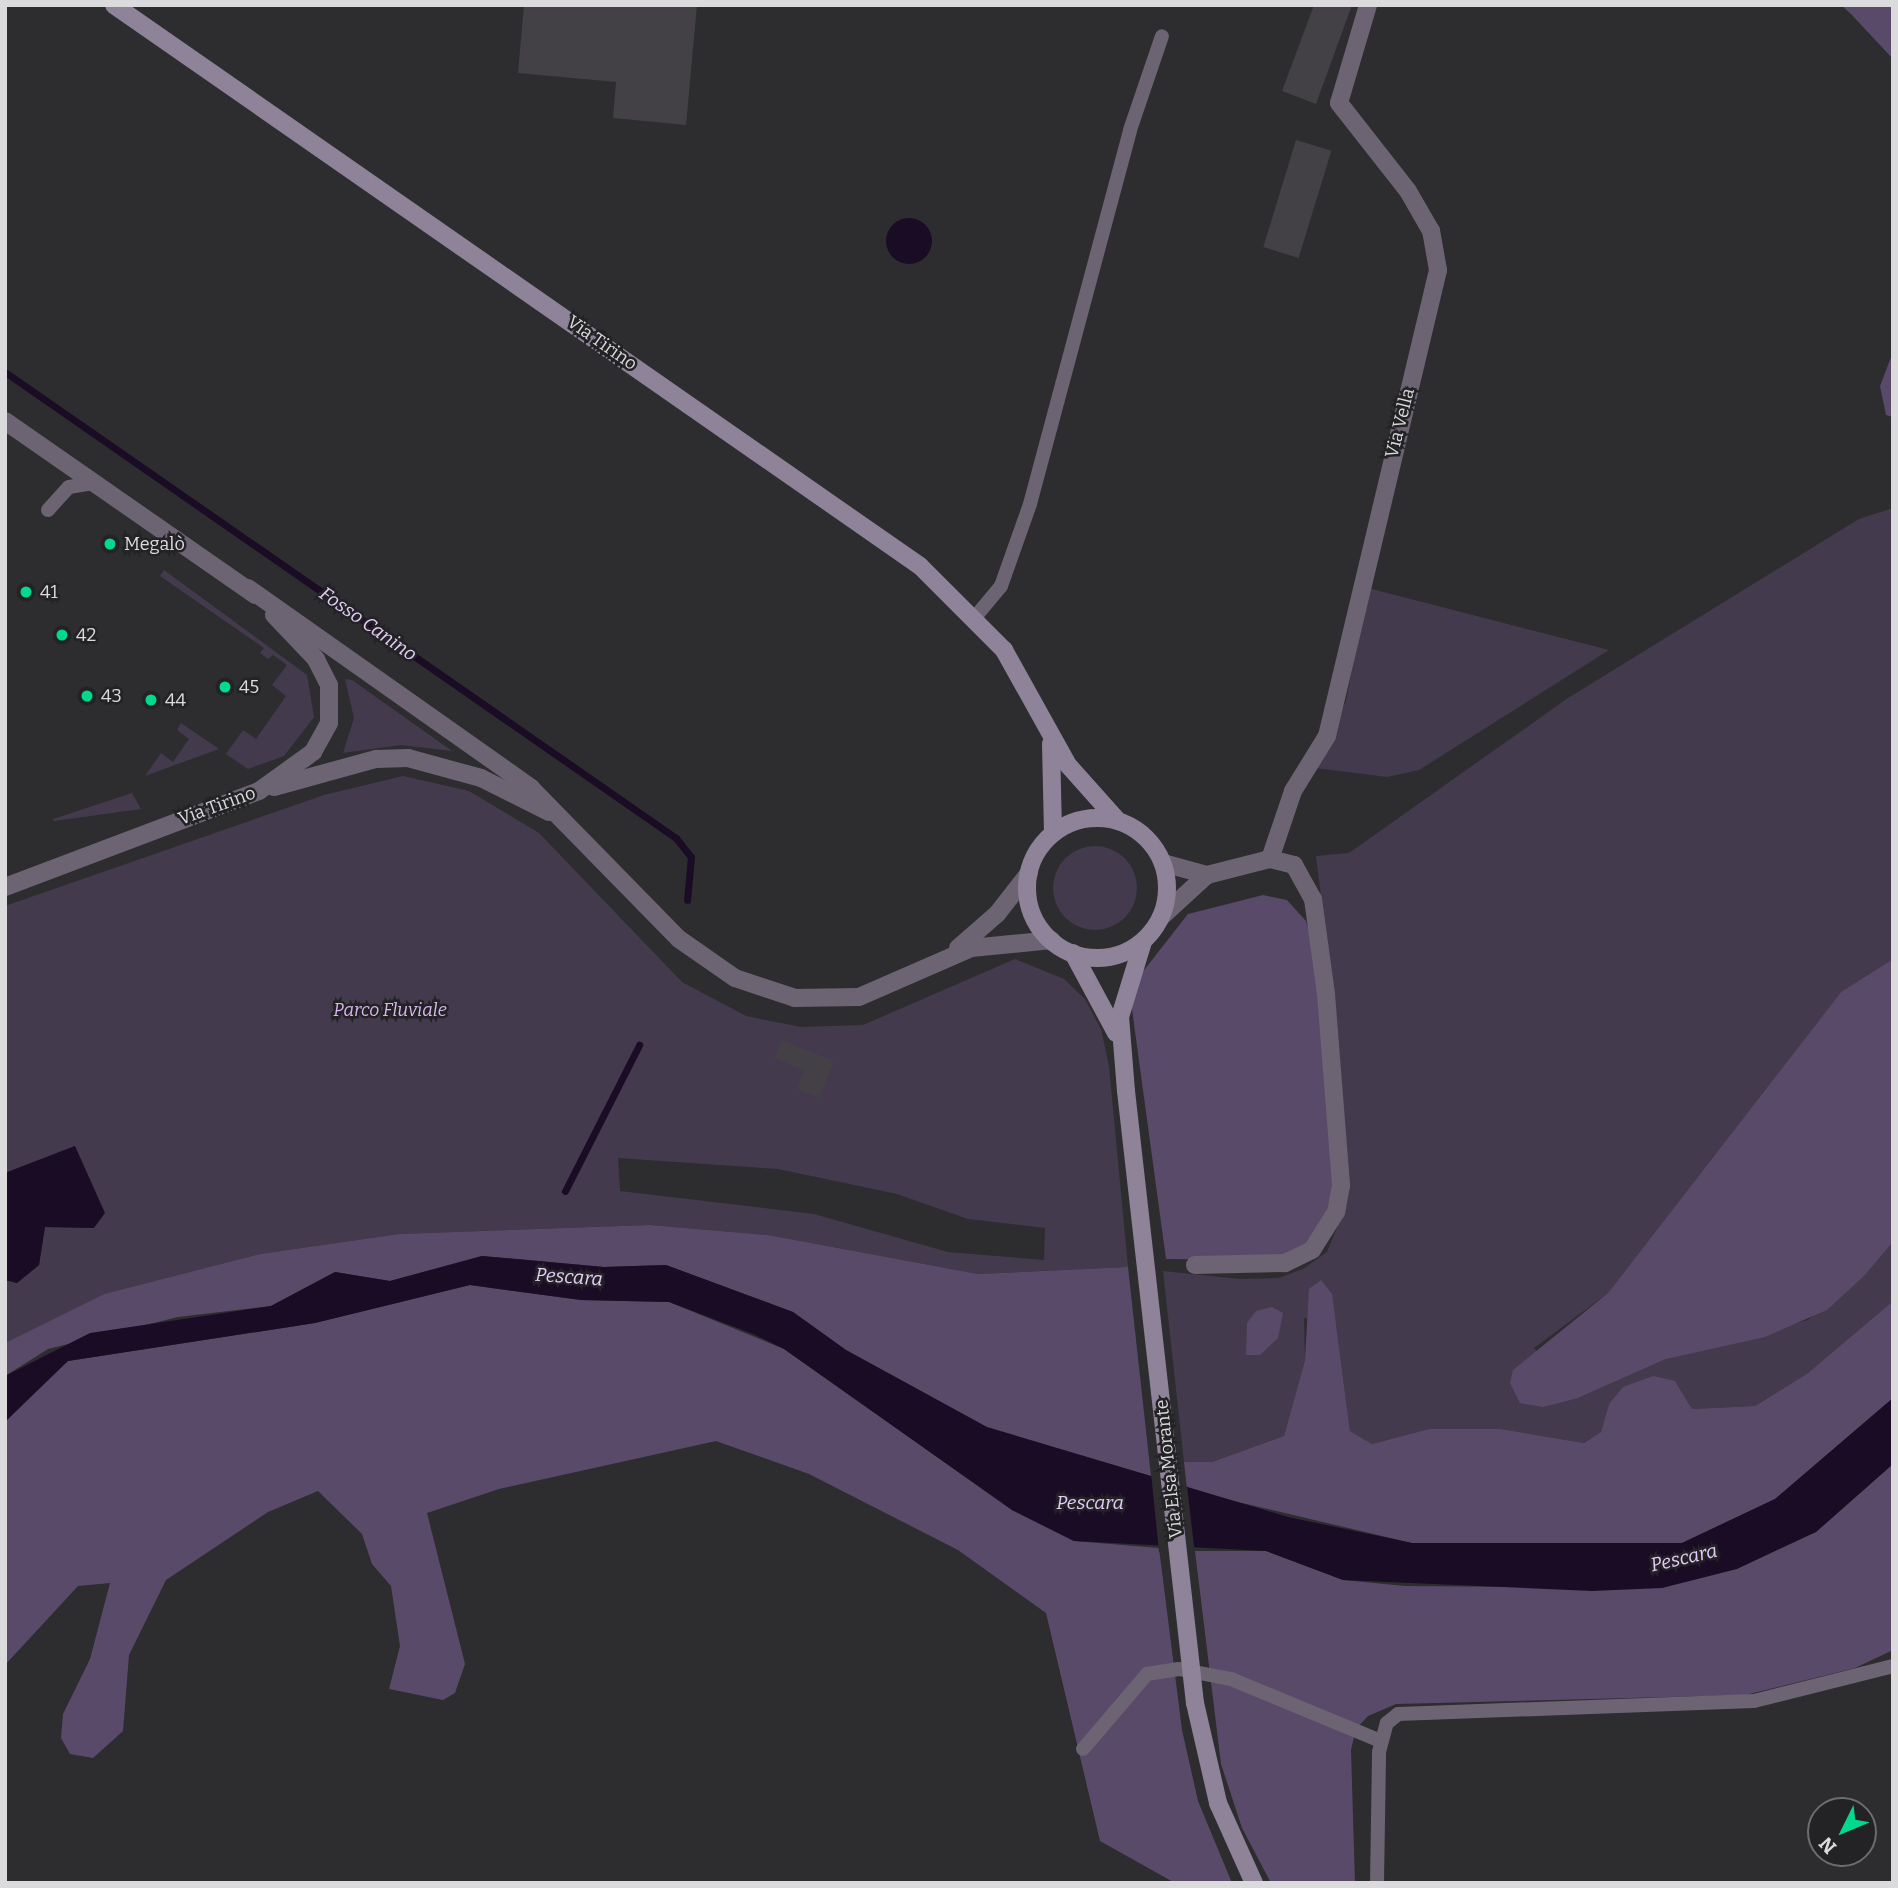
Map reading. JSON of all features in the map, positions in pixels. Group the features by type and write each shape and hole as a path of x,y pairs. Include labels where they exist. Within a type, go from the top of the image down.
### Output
{"main road":[{"name":"Via Tirino","path":"114,5 920,566 976,616 1004,650 1082,785 1118,821"},
{"name":"Via Tirino","path":"1047,723 1054,764 1053,833"},
{"path":"1084,819 1118,821 1153,845 1163,863 1167,890 1161,917 1144,940 1116,955 1073,953 1052,940 1034,916 1029,873 1053,833 1084,819"},
{"name":"Via Elsa Morante","path":"1144,940 1123,995 1121,1046 1195,1703 1218,1803 1254,1883"},
{"name":"Via Elsa Morante","path":"1073,953 1102,998 1121,1046"}],"street":[{"name":"Via Vella","path":"1270,859 1293,791 1327,736 1438,270 1431,231 1408,191 1339,103 1368,5"},
{"name":"Via Tirino","path":"5,421 248,588 316,659 331,694 323,741 260,791 5,887"},
{"path":"248,588 574,825 695,954 756,987 795,998 859,997 932,965 995,942 1052,940"},
{"path":"260,791 376,759 417,759 481,778 574,825"},
{"path":"1161,917 1207,875 1270,859 1294,865 1313,899 1341,1185 1336,1212 1312,1250 1285,1263 1195,1265"},
{"path":"1163,863 1207,875"},
{"path":"932,965 985,926 1029,873"}],"lane":[{"path":"976,616 1001,586 1030,504 1130,130 1163,36"},
{"path":"48,510 69,487 95,483"},
{"path":"1377,1883 1381,1741 1387,1723 1410,1710 1754,1700 1893,1666"},
{"path":"1083,1749 1147,1674 1178,1669 1231,1679 1381,1741"}],"green space":[{"path":"1893,508 1893,959 1841,992 1608,1293 1534,1348 1578,1398 1666,1359 1808,1320 1865,1275 1893,1242 1893,1301 1808,1373 1755,1406 1692,1409 1675,1381 1609,1404 1601,1432 1584,1443 1501,1429 1429,1429 1372,1444 1350,1431 1336,1325 1304,1318 1305,1360 1284,1436 1212,1462 1184,1462 1163,1271 1240,1279 1279,1278 1303,1269 1327,1252 1347,1203 1333,993 1316,856 1349,853 1568,698 1859,519"},
{"path":"164,570 307,675 314,717 284,756 248,769 226,754 243,730 256,739 286,696 272,685 287,665 273,655 268,659 260,653 264,648 160,576"},
{"path":"1368,588 1609,650 1419,770 1387,777 1315,768 1346,701"},
{"path":"345,679 352,680 452,751 401,745 343,753 354,718"},
{"path":"181,723 219,749 145,776 161,753 173,762 189,739 177,730"},
{"name":"Parco Fluviale","path":"403,776 469,791 539,833 682,982 746,1016 801,1027 863,1025 1015,959 1064,979 1085,999 1101,1029 1109,1066 1128,1267 978,1274 768,1235 650,1225 399,1234 260,1254 104,1294 5,1343 5,1280 17,1283 39,1265 45,1227 94,1228 75,1146 5,1173 5,906 324,795","holes":["618,1158 778,1169 897,1194 968,1219 1045,1228 1044,1260 948,1252 814,1214 620,1191"]},
{"path":"132,793 141,809 54,821 53,819"},
{"path":"1095,846 1111,849 1125,858 1134,872 1137,888 1134,904 1125,918 1111,927 1095,930 1079,927 1065,918 1056,904 1053,888 1056,872 1065,858 1079,849"}],"shaded area":[{"path":"1841,5 1893,5 1893,59 1851,14"},
{"path":"1893,352 1893,417 1886,415 1880,386"},
{"path":"1263,895 1287,900 1306,921 1313,944 1335,1193 1321,1225 1304,1245 1273,1260 1166,1259 1131,1002 1141,974 1188,914"},
{"path":"1893,959 1893,1242 1865,1275 1827,1310 1765,1337 1666,1359 1578,1398 1543,1407 1520,1403 1510,1383 1513,1370 1608,1293 1841,992"},
{"path":"650,1225 768,1235 978,1274 1128,1267 1151,1476 986,1427 846,1350 793,1312 666,1265 604,1267 482,1256 390,1281 335,1272 271,1306 178,1317 48,1349 5,1376 5,1343 104,1294 260,1254 399,1234"},
{"path":"1321,1280 1332,1294 1350,1431 1372,1444 1429,1429 1501,1429 1584,1443 1601,1432 1609,1404 1623,1387 1653,1376 1675,1381 1692,1409 1755,1406 1808,1373 1893,1301 1893,1398 1775,1499 1682,1543 1412,1543 1187,1490 1184,1462 1212,1462 1284,1436 1305,1360 1309,1289"},
{"path":"470,1285 581,1300 669,1302 784,1349 1012,1510 1074,1541 1159,1548 1182,1730 1198,1801 1232,1883 1175,1883 1100,1841 1046,1613 958,1550 809,1474 716,1441 499,1489 427,1513 465,1664 455,1693 443,1700 389,1689 400,1646 391,1586 372,1564 362,1534 318,1491 268,1512 166,1580 129,1655 123,1731 93,1758 70,1754 61,1738 63,1714 90,1659 110,1583 78,1586 5,1665 5,1422 18,1406 68,1361 315,1323"},
{"path":"1272,1307 1283,1313 1278,1338 1260,1355 1246,1355 1247,1323 1256,1311"},
{"path":"1893,1464 1893,1650 1855,1668 1745,1695 1396,1704 1368,1716 1356,1729 1351,1750 1355,1883 1271,1883 1242,1828 1221,1764 1195,1551 1266,1551 1343,1580 1405,1586 1662,1588 1816,1532"}],"water":[{"path":"909,218 925,225 932,241 925,257 909,264 893,257 886,241 893,225"},
{"path":"75,1146 105,1213 94,1228 45,1227 39,1265 17,1283 5,1280 5,1173"},
{"name":"Pescara","path":"482,1256 604,1267 666,1265 793,1312 846,1350 987,1427 1288,1517 1412,1543 1682,1543 1775,1499 1893,1398 1893,1464 1816,1532 1737,1569 1662,1588 1592,1591 1343,1580 1266,1551 1074,1541 1012,1510 784,1349 753,1334 669,1302 581,1300 470,1285 315,1323 68,1361 5,1422 5,1376 90,1333 271,1306 335,1272 390,1281"}],"pier":[{"path":"1151,1473 1187,1486 1195,1554 1159,1552"}],"building":[{"path":"524,5 697,5 686,125 613,118 616,82 518,73"},
{"path":"1314,5 1352,5 1316,104 1282,91"},
{"path":"1296,140 1331,151 1299,258 1263,247"},
{"path":"781,1040 834,1061 819,1098 797,1089 804,1070 774,1058"}],"waterway":[{"name":"Fosso Canino","path":"5,372 676,838 691,857 687,900"},
{"name":"Fosso Canino","path":"565,1191 639,1045"}],"place":[{"name":"Megalò","path":"110,544"},
{"name":"41","path":"26,592"},
{"name":"42","path":"62,635"},
{"name":"45","path":"225,687"},
{"name":"43","path":"87,696"},
{"name":"44","path":"151,700"}]}
